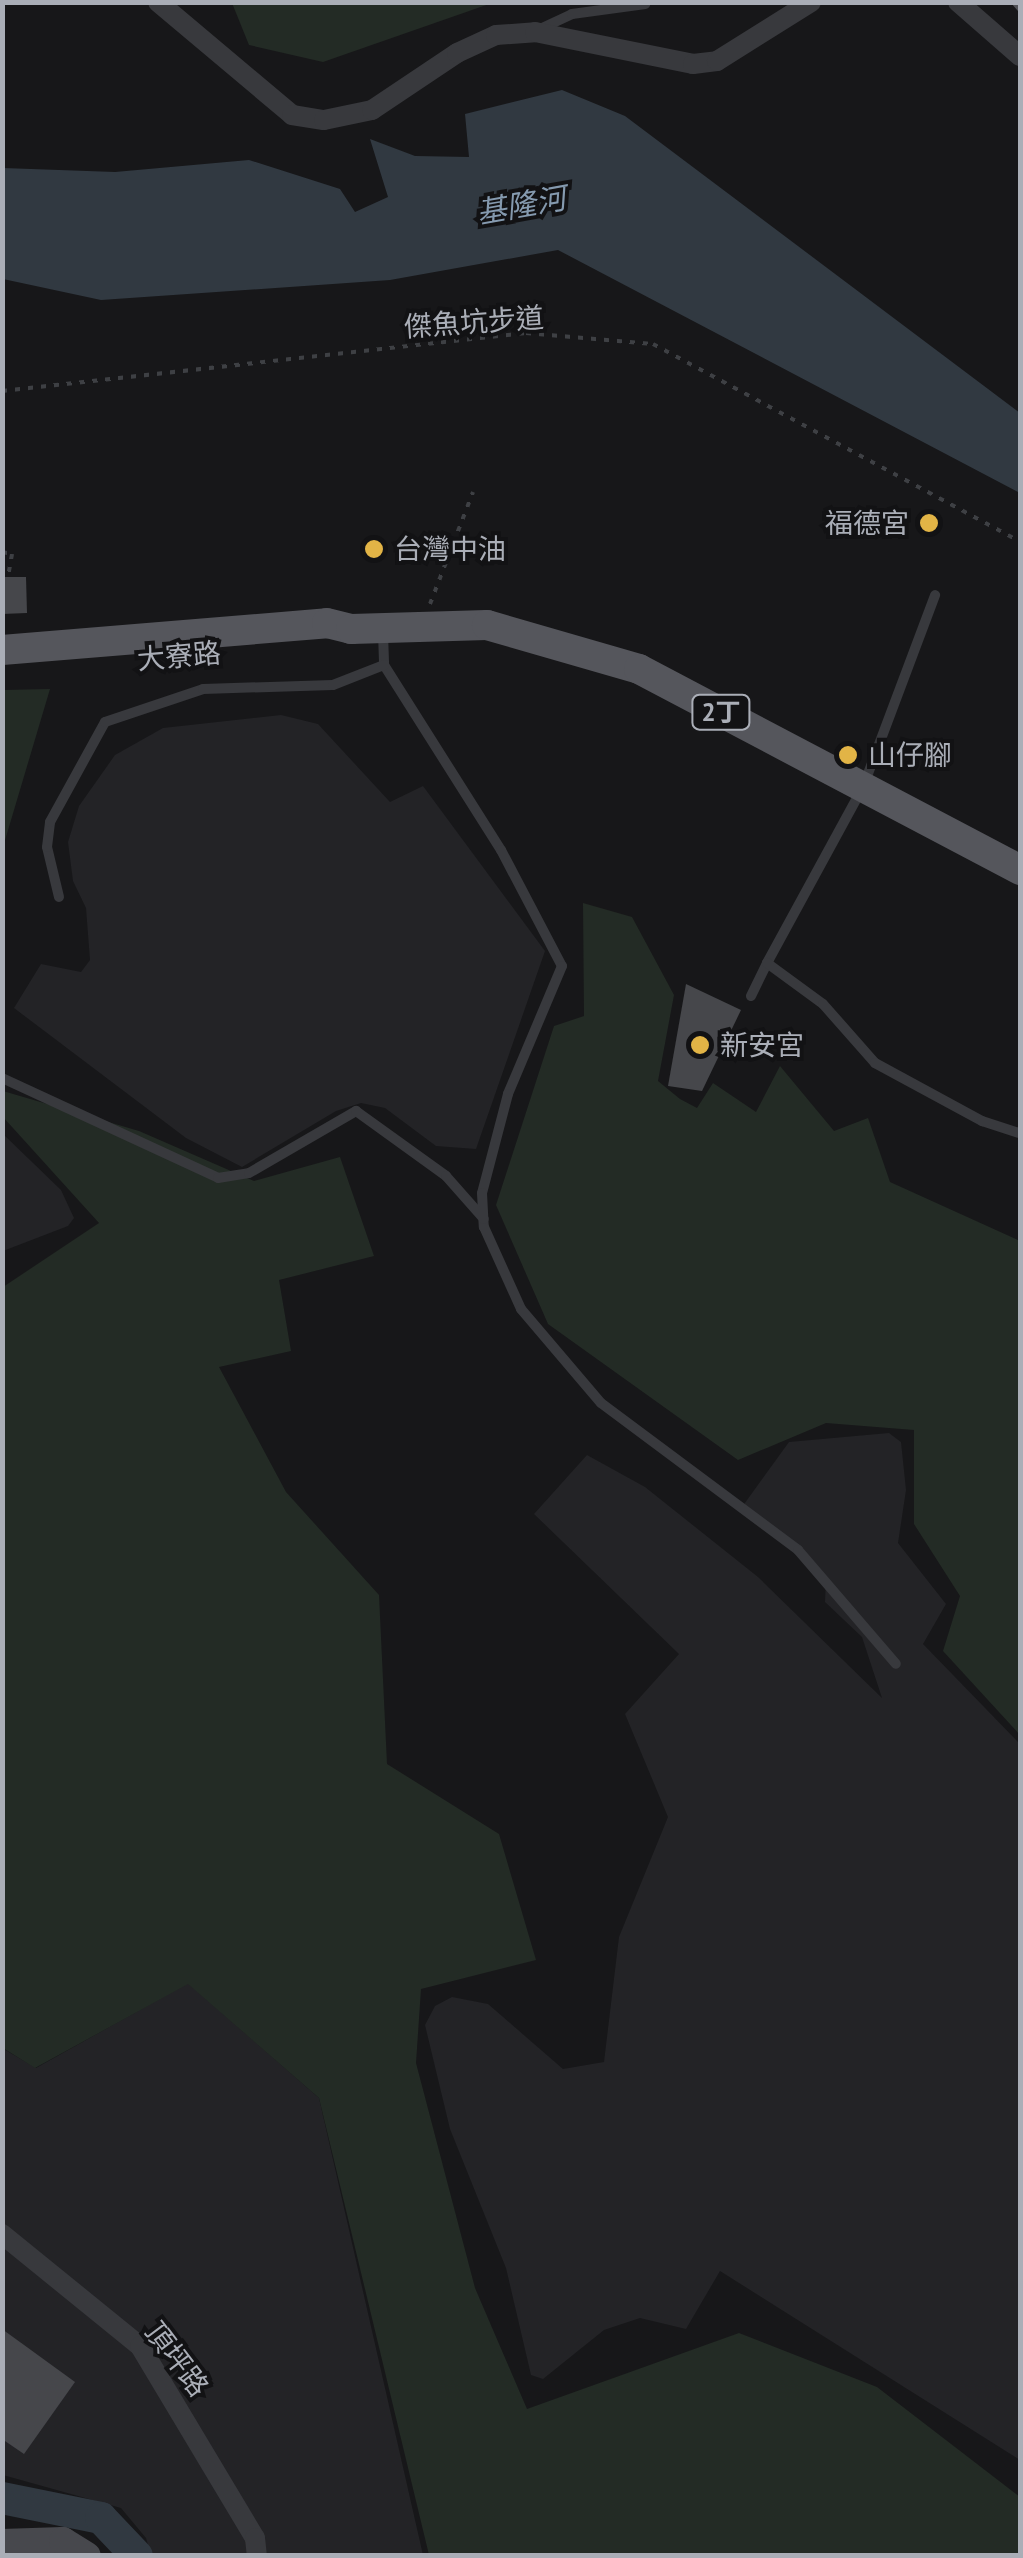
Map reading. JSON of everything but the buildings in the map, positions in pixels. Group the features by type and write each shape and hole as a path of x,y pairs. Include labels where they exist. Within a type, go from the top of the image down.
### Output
{"main road":[{"name":"大寮路","path":"2,650 327,622 352,629 402,625"},
{"name":"2丁","path":"402,625 486,625 638,669 1020,870"},
{"name":"大寮路","path":"2,668 329,642 352,629"},
{"path":"2,2543 63,2541 87,2556"}],"street":[{"path":"158,2 292,115 324,120 372,110 457,53 496,35 535,32 692,64 717,61 811,2"},
{"path":"958,2 1020,56"},
{"name":"頂坪路","path":"2,2234 140,2346 246,2522 257,2556"}],"lane":[{"path":"535,32 572,14 645,4"},
{"path":"751,996 863,787 934,595"},
{"path":"59,898 47,846 50,822 105,722 188,692 333,685 384,664 402,625"},
{"path":"384,664 501,850 562,966 488,1150 484,1219"},
{"path":"767,963 822,1004 875,1063 982,1122 1020,1134"},
{"path":"2,1078 218,1178 249,1174 356,1111 446,1176 484,1219 521,1309 545,1342 601,1402 798,1550 896,1664"}],"path":[{"name":"傑魚坑步道","path":"2,390 526,333 653,344 1020,542"},
{"path":"402,625 472,492"},
{"path":"2,552 12,554 8,577"}],"shaded area":[{"path":"232,3 492,3 323,62 249,45"},
{"path":"50,689 3,847 3,690"},
{"path":"281,715 318,724 390,802 423,786 545,951 476,1149 436,1146 385,1108 361,1103 336,1111 242,1167 186,1138 14,1008 41,964 81,972 90,960 86,908 73,881 68,842 79,806 115,755 163,728"},
{"path":"583,903 632,917 674,995 658,1081 680,1099 697,1108 713,1083 756,1112 780,1066 834,1131 868,1118 890,1182 1020,1241 1020,1735 943,1651 960,1596 914,1524 914,1430 826,1423 738,1460 548,1324 496,1205 554,1026 584,1016"},
{"path":"3,1091 139,1131 254,1181 340,1157 374,1256 279,1280 291,1351 219,1367 286,1492 379,1595 387,1764 499,1834 536,1960 421,1989 416,2063 475,2288 527,2409 739,2333 877,2387 1020,2497 1020,2555 429,2555 319,2098 188,1984 35,2068 3,2048 3,1287 99,1223 3,1117"},
{"path":"2,1133 61,1190 74,1218 68,1226 3,1251"},
{"path":"889,1433 901,1442 906,1490 898,1543 946,1604 923,1644 1020,1744 1020,2460 720,2271 686,2329 640,2318 604,2330 543,2379 531,2375 506,2268 450,2129 425,2025 435,2006 452,1997 488,2004 563,2069 604,2062 619,1937 668,1817 625,1714 679,1654 534,1514 587,1455 645,1487 758,1577 882,1698 862,1637 825,1602 826,1579 742,1507 789,1442"},
{"path":"188,1983 319,2098 423,2555 151,2555 146,2538 121,2508 3,2475 2,2048 36,2068"}],"water":[{"name":"基隆河","path":"562,90 625,116 1020,413 1020,493 558,250 390,280 101,300 3,279 3,168 115,172 249,160 340,189 355,212 388,197 370,139 415,156 469,157 465,114"}],"waterway":[{"path":"2,2498 101,2518 137,2556"}],"railway":[{"path":"1014,2 1020,9"}],"place":[{"name":"福德宮","path":"929,523"},
{"name":"台灣中油","path":"374,549"},
{"name":"山仔腳","path":"848,755"},
{"name":"新安宮","path":"700,1045"}]}
